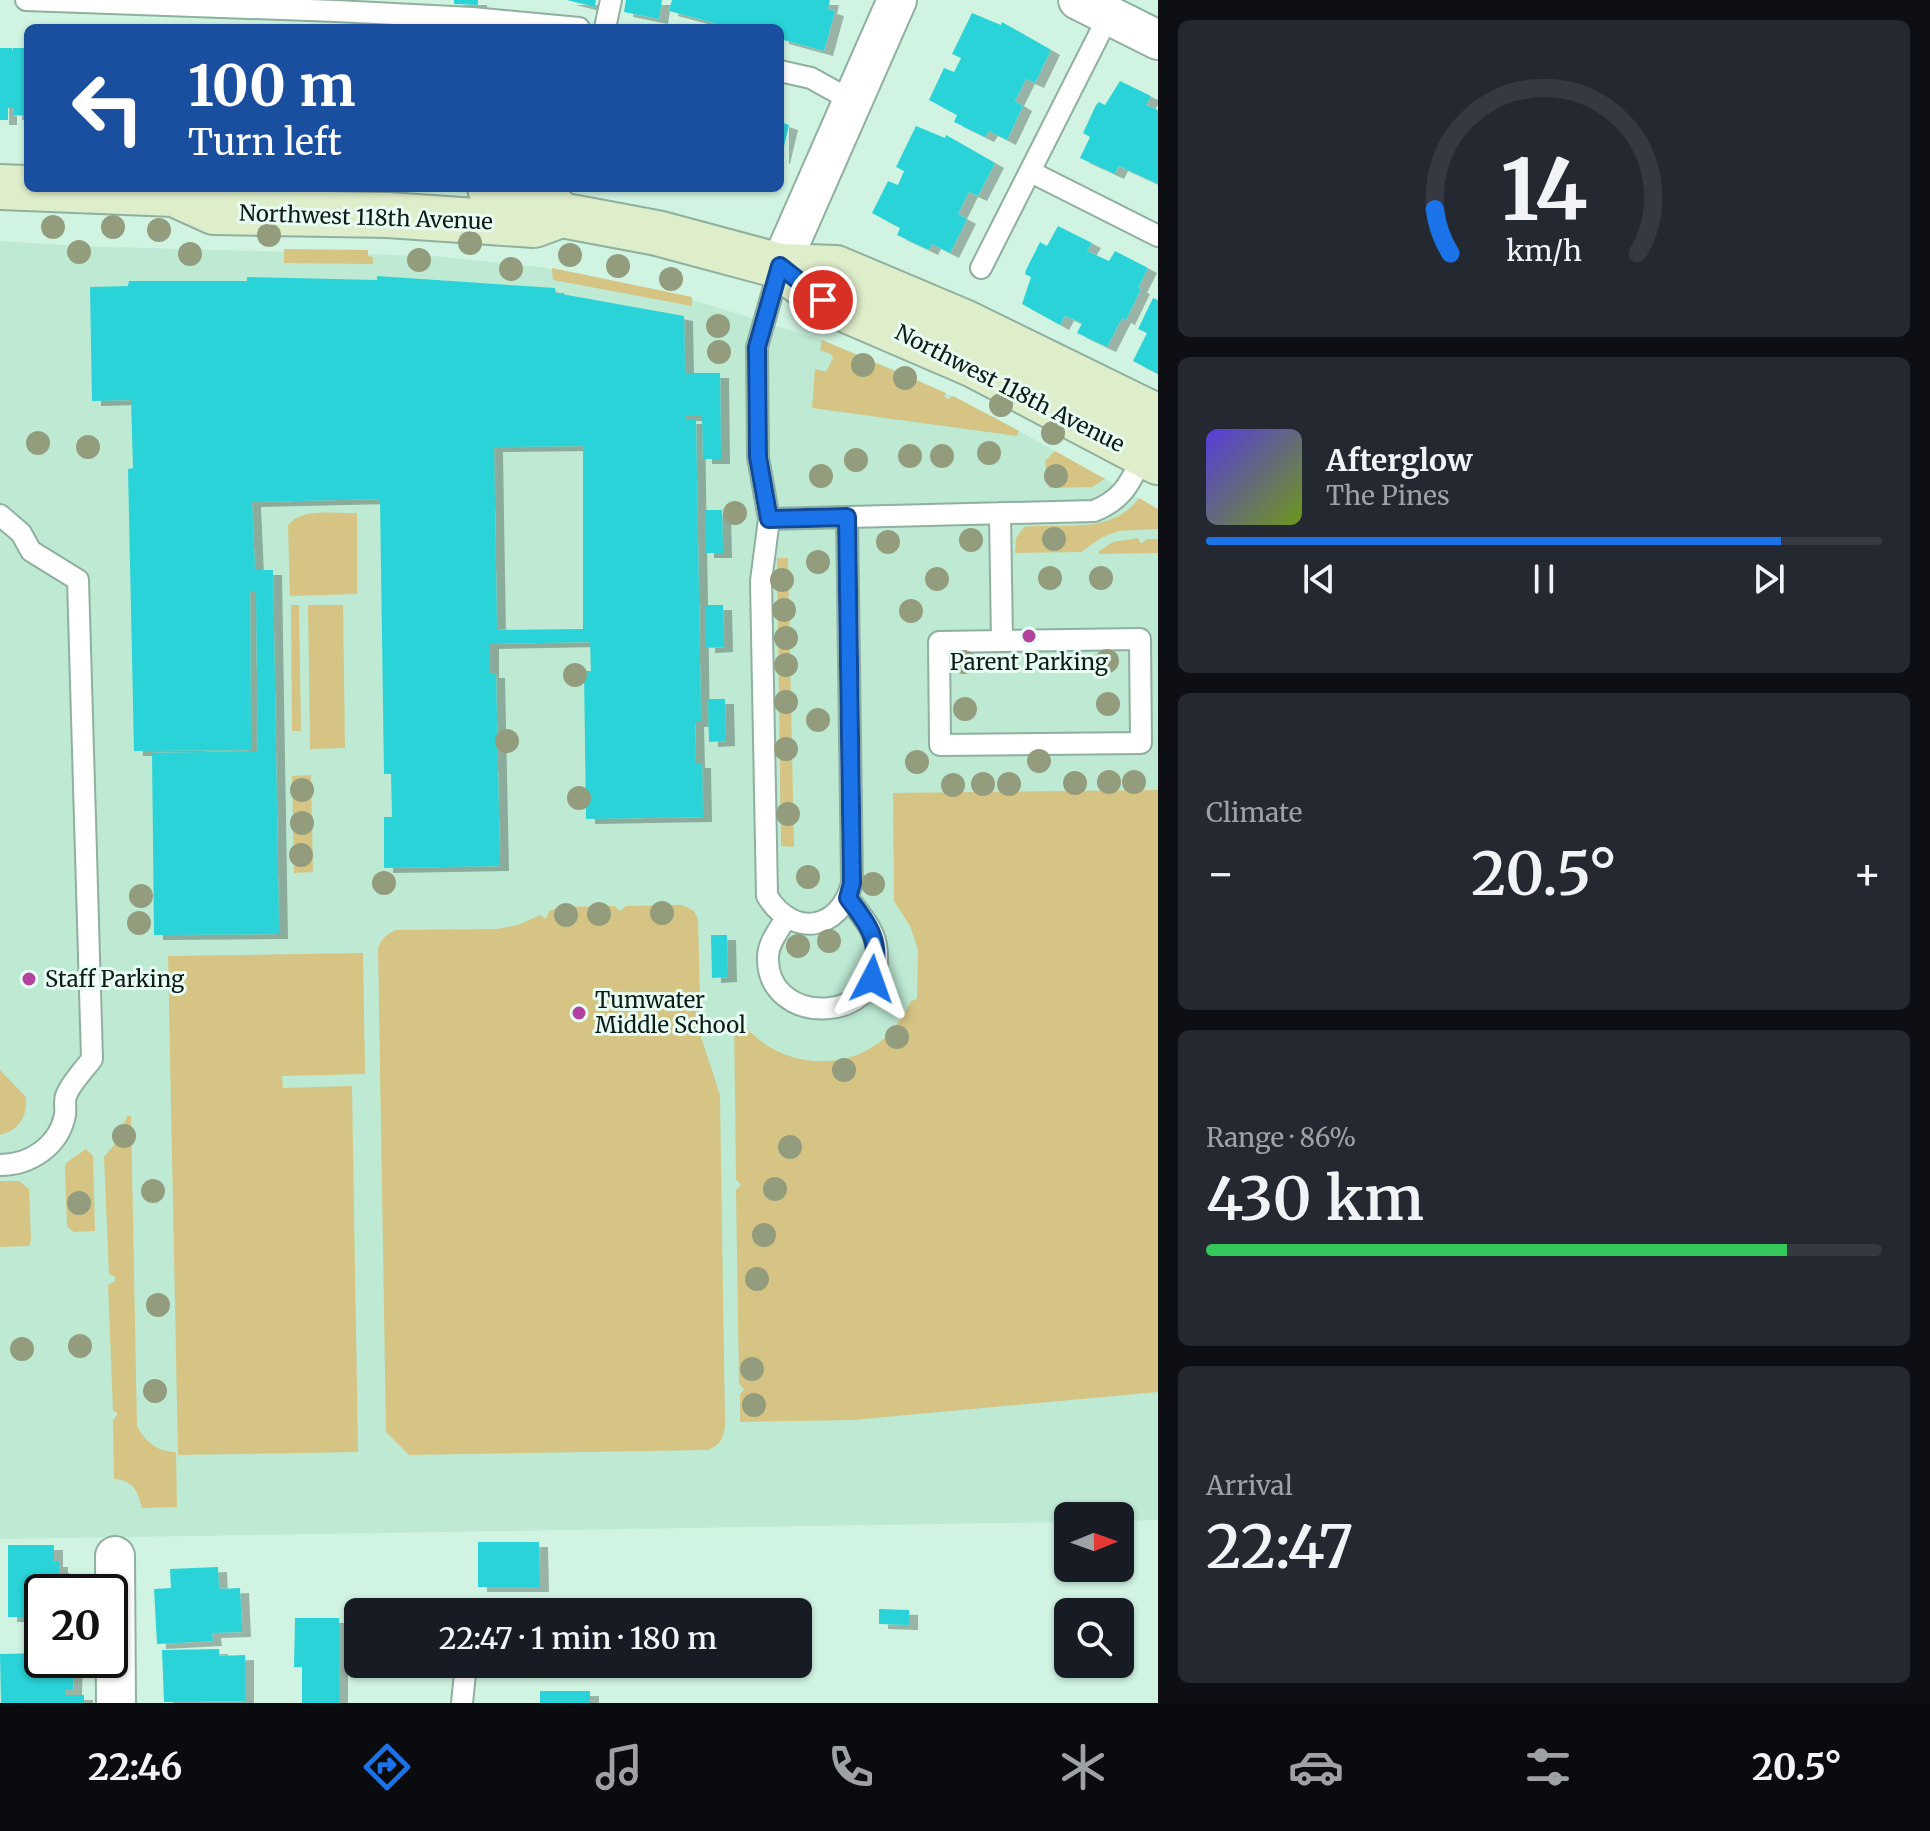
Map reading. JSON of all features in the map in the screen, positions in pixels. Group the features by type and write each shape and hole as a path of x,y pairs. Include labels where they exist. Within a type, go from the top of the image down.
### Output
{"street":[{"path":"780,266 897,0"},
{"path":"1101,5 1158,40"},
{"name":"Northwest 118th Avenue","path":"0,187 24,189"},
{"name":"Northwest 118th Avenue","path":"183,192 214,212 388,215 534,225 561,215 657,233 780,266 836,268 964,322 1153,445"},
{"name":"Northwest 118th Avenue","path":"528,192 538,193 561,215"},
{"path":"115,1556 116,1703"}],"lane":[{"path":"26,0 237,4 536,24"},
{"path":"606,24 611,0"},
{"path":"981,268 1031,172 1101,5"},
{"path":"784,72 811,78 854,102"},
{"path":"1031,172 1158,236"},
{"path":"780,266 757,347 758,457 769,519 761,581 767,896 775,909 799,923 814,924 840,910 848,898 852,883 847,517"},
{"path":"769,519 1094,511 1110,505 1124,492 1153,445"},
{"path":"1000,513 1002,641"},
{"path":"0,515 21,533 31,551 78,580 92,1059 66,1095 65,1116 58,1135 44,1150 27,1161 0,1165"},
{"path":"1140,639 1141,743 940,745 939,642 1002,641 1140,639"},
{"path":"786,918 774,938 768,957 771,975 781,991 795,1003 812,1009 830,1010 862,994 872,979 877,961 876,943 868,925 848,898"},
{"path":"462,1703 465,1678"}],"shaded area":[{"name":"Tumwater Middle School","path":"0,241 434,256 540,267 664,291 822,340 908,375 996,418 1158,509 1158,1520 1134,1521 1134,1502 1054,1502 1054,1522 0,1539"},
{"path":"284,249 368,250 373,264 284,263"},
{"path":"552,268 692,297 692,306 553,280"},
{"path":"822,340 946,393 944,397 955,397 1019,431 1017,436 812,408 815,369 826,372 833,358 820,350"},
{"path":"1055,451 1105,479 1092,487 1049,488 1045,461"},
{"path":"1139,498 1158,509 1158,529 1118,531 1081,552 1015,553 1016,538 1024,527 1101,523 1128,510"},
{"path":"357,513 357,594 290,596 288,525 294,519 311,514"},
{"path":"1138,538 1140,543 1146,539 1158,539 1158,553 1099,554 1113,542"},
{"path":"777,558 788,558 794,847 781,846"},
{"path":"291,605 299,605 301,731 292,731"},
{"path":"308,605 343,605 345,748 310,749"},
{"path":"311,775 313,872 294,873 292,776"},
{"path":"1158,790 1158,1392 853,1420 740,1422 740,1394 744,1390 739,1383 736,1190 741,1185 736,1179 734,1018 740,1019 752,1034 768,1046 785,1054 803,1060 842,1059 860,1054 883,1040 897,1025 911,1001 917,999 918,950 910,926 894,901 893,793"},
{"path":"682,905 694,911 698,919 701,1037 720,1095 725,1422 721,1439 716,1446 707,1450 409,1455 386,1432 378,948 385,937 396,930 497,929 518,925 540,915 546,919 549,911 561,907 615,906 620,911 626,906"},
{"path":"363,953 365,1074 282,1076 283,1088 352,1086 358,1452 178,1455 168,956"},
{"path":"0,1070 26,1097 21,1122 13,1130 0,1135"},
{"path":"127,1116 131,1116 137,1426 153,1445 176,1452 177,1507 142,1508 134,1488 114,1479 113,1420 118,1414 113,1410 108,1285 115,1281 115,1277 109,1274 104,1157 118,1140"},
{"path":"86,1149 93,1156 95,1231 74,1232 67,1227 65,1167 67,1162"},
{"path":"0,1181 19,1181 29,1189 29,1246 0,1247"}],"building":[{"path":"454,0 478,0 478,5 454,4"},
{"path":"567,0 596,0 595,7"},
{"path":"626,0 662,0 659,19 624,12"},
{"path":"672,0 830,0 828,9 835,11 824,51 784,40 784,24 718,24 669,11"},
{"path":"972,13 1001,25 1002,22 1051,50 1035,83 1026,79 1015,101 1023,106 1007,140 989,131 985,137 954,122 957,115 929,100 944,68 954,72 961,58 952,54"},
{"path":"0,48 12,48 12,51 13,48 24,48 24,116 13,115 14,108 8,108 8,120 0,120"},
{"path":"1120,81 1151,96 1146,105 1158,110 1158,184 1119,166 1115,174 1080,158 1090,137 1083,133 1096,105 1099,102 1105,105"},
{"path":"784,123 789,125 784,146"},
{"path":"916,126 945,138 946,135 995,163 978,196 969,192 958,214 967,219 950,253 932,244 929,250 897,235 900,228 872,213 888,181 898,185 904,171 896,167"},
{"path":"1058,226 1092,243 1087,251 1109,261 1115,251 1148,268 1126,320 1122,318 1107,347 1077,333 1082,323 1065,316 1060,325 1022,304 1031,277 1025,274 1026,270 1040,242 1047,246"},
{"path":"377,276 555,288 556,293 684,316 685,373 720,373 721,459 703,459 702,416 686,416 686,419 696,419 701,722 695,722 696,763 702,763 703,817 586,819 584,671 591,671 590,642 490,644 490,673 496,673 500,866 384,868 384,817 392,817 391,774 384,774 380,499 252,502 255,570 273,570 279,934 154,935 152,753 258,751 256,591 250,591 251,750 134,751 128,469 133,468 131,400 92,401 90,287 128,286 129,281 247,281 247,277 377,280","holes":["583,446 583,629 497,630 494,447"]},
{"path":"1153,298 1158,300 1158,374 1133,361 1147,333 1138,329"},
{"path":"705,510 722,510 723,553 705,553"},
{"path":"706,605 723,605 724,647 706,648"},
{"path":"708,699 725,699 726,741 709,742"},
{"path":"711,935 727,935 728,977 712,978"},
{"path":"478,1542 539,1542 540,1587 478,1587"},
{"path":"8,1545 54,1545 54,1562 59,1562 59,1573 69,1574 24,1574 24,1617 8,1617"},
{"path":"218,1567 219,1589 240,1588 242,1632 212,1633 213,1641 157,1644 154,1589 171,1588 170,1569"},
{"path":"879,1609 909,1610 909,1625 879,1624"},
{"path":"295,1618 339,1618 339,1703 302,1703 302,1667 294,1667"},
{"path":"219,1649 219,1656 245,1655 245,1701 164,1702 162,1650"},
{"path":"24,1653 24,1678 73,1678 73,1690 65,1690 65,1695 84,1695 84,1703 1,1703 0,1654"},
{"path":"540,1691 590,1691 590,1703 540,1703"}],"place":[{"name":"Parent Parking","path":"1029,636"},
{"name":"Staff Parking","path":"29,979"},
{"name":"Tumwater Middle School","path":"579,1013"}],"route":[{"path":"823,300 780,266 757,347 758,457 769,519 847,517 852,883 848,898 868,925 876,943 877,961 872,979"}]}
